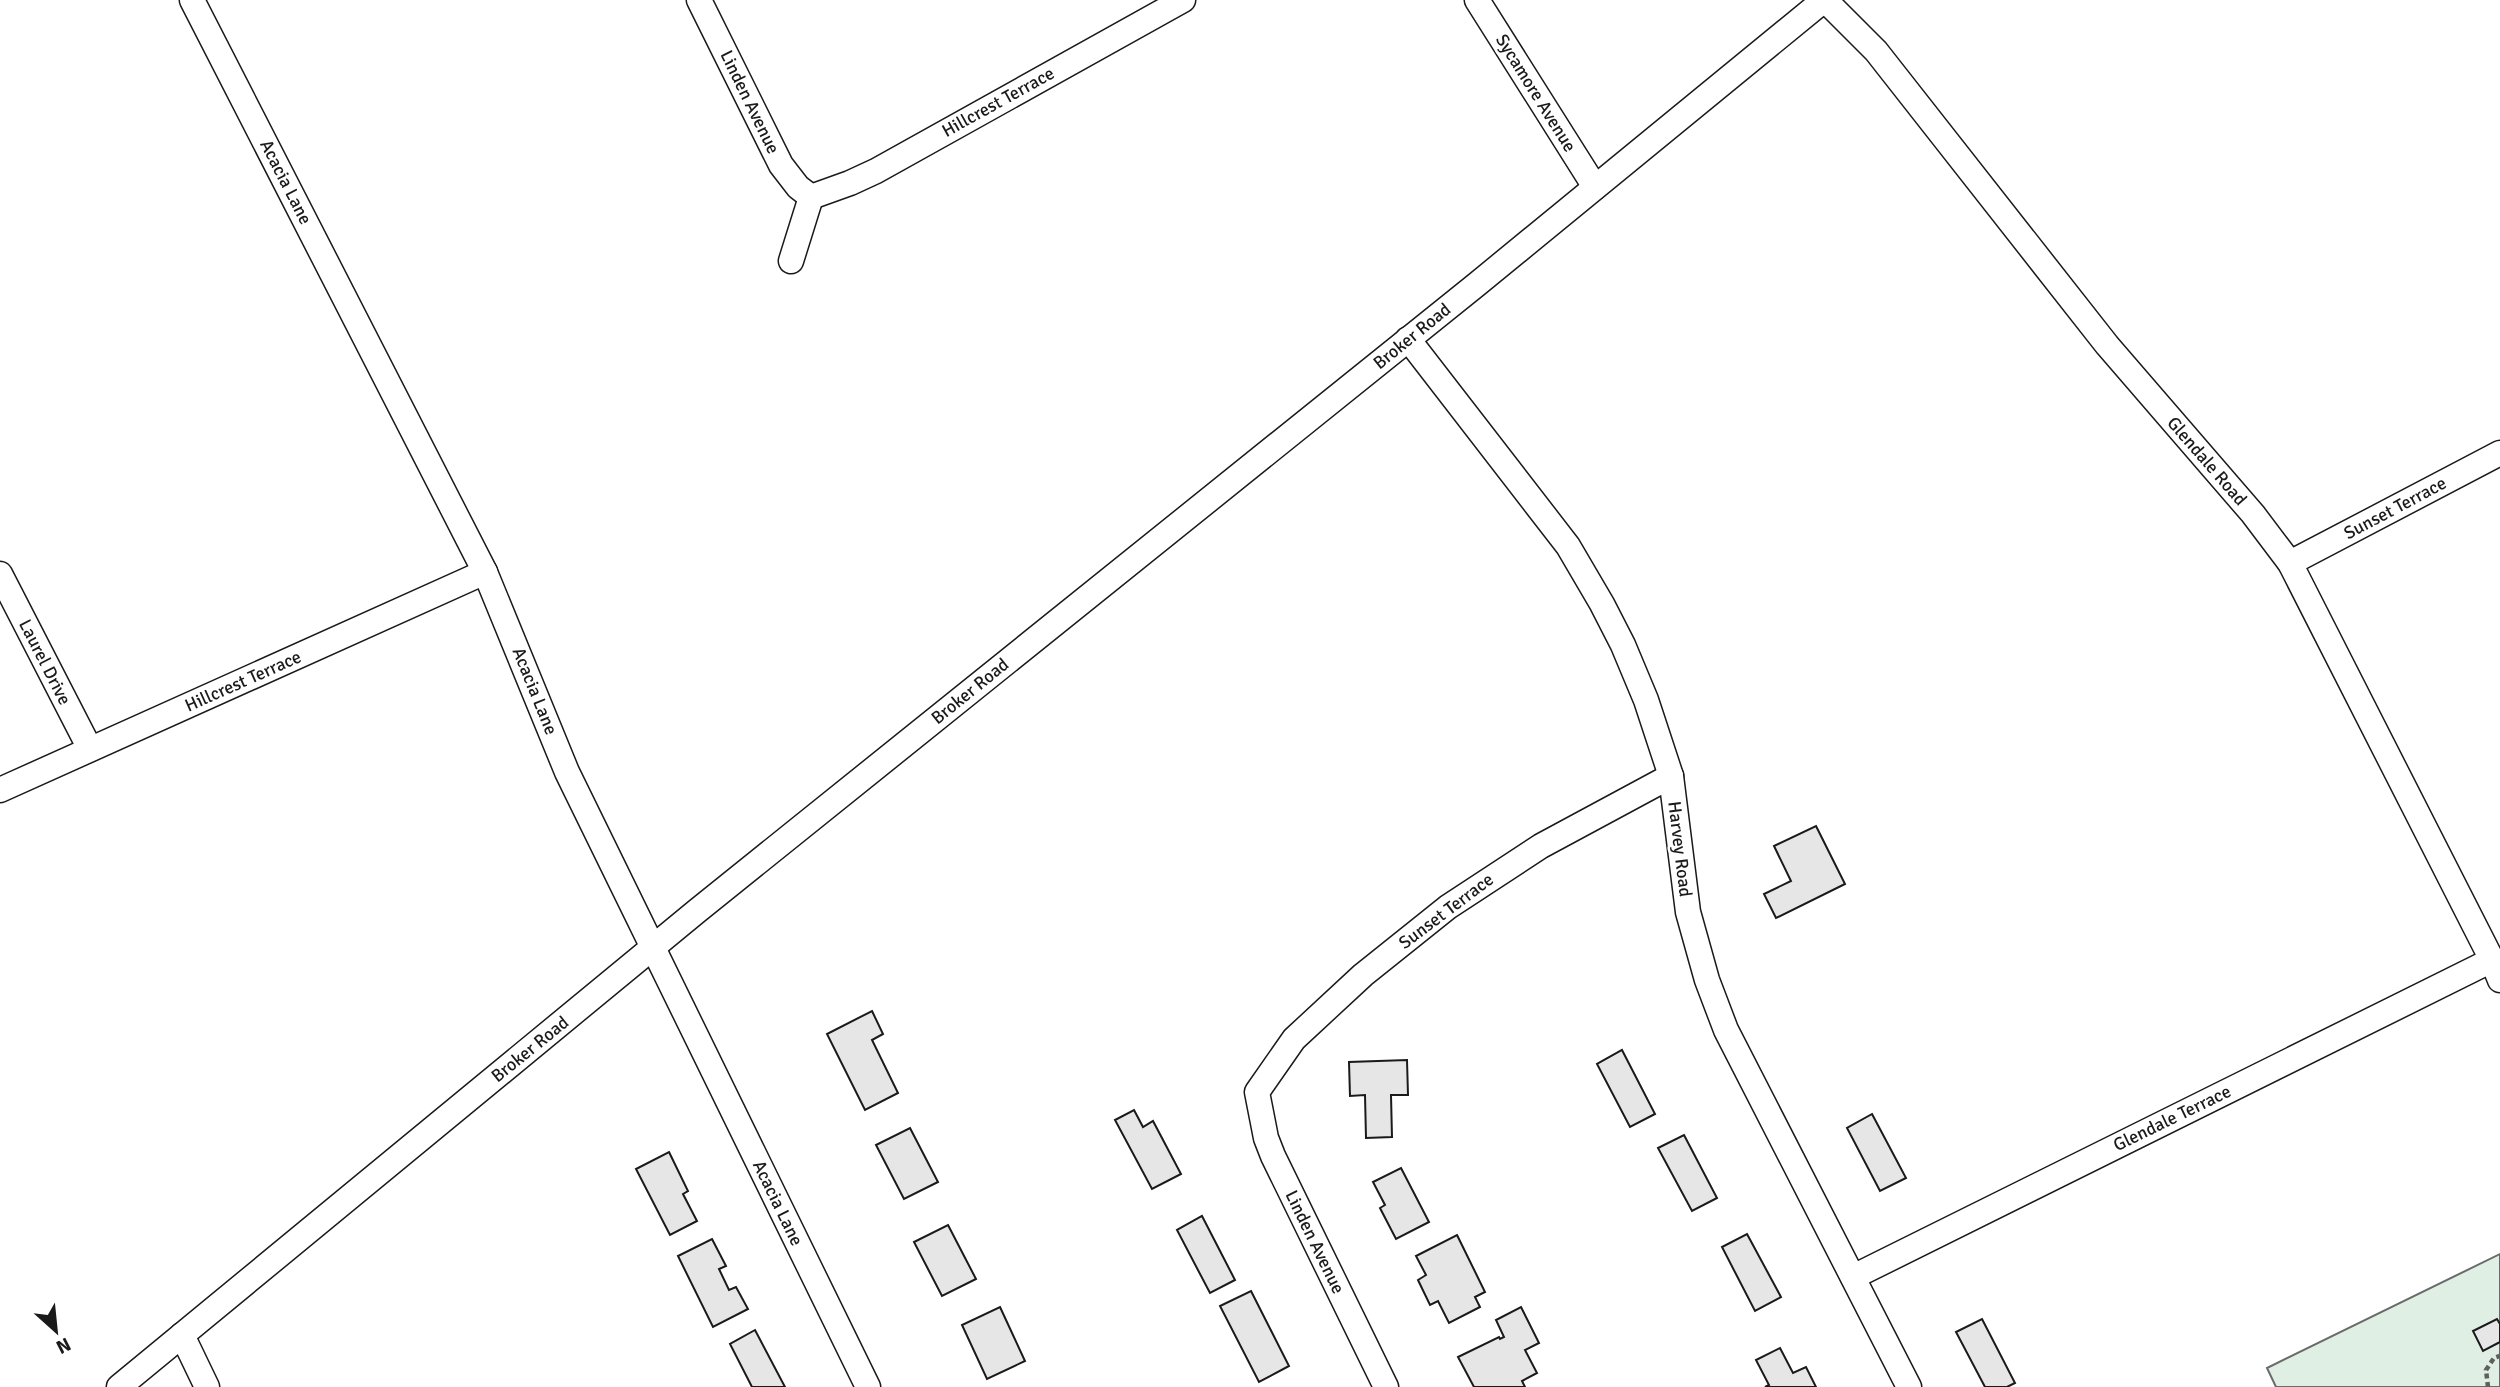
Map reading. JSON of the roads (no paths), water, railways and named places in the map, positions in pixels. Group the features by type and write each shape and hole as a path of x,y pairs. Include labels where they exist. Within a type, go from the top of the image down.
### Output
{"street":[{"name":"Acacia Lane","path":"192,0 485,572 567,772 868,1387"},
{"name":"Linden Avenue","path":"699,0 781,165 798,187 811,197"},
{"name":"Hillcrest Terrace","path":"811,197 876,171 1183,0"},
{"name":"Sycamore Avenue","path":"1477,0 1595,187"},
{"name":"Broker Road","path":"119,1387 653,948 1825,0"},
{"name":"Glendale Road","path":"1825,0 1876,51 2106,345 2253,514 2290,563 2496,970"},
{"path":"791,261 811,197"},
{"name":"Harvey Road","path":"1408,339 1575,558 1623,645 1646,700 1671,776 1688,912 1706,980 1726,1031 1909,1387"},
{"name":"Sunset Terrace","path":"2290,563 2500,453"},
{"name":"Hillcrest Terrace","path":"0,790 485,572"},
{"name":"Laurel Drive","path":"0,574 90,750"},
{"name":"Sunset Terrace","path":"1257,1092 1294,1039 1363,975 1448,907 1541,846 1671,776"},
{"name":"Glendale Terrace","path":"1853,1277 2496,970"},
{"name":"Linden Avenue","path":"1257,1092 1266,1138 1273,1156 1386,1387"},
{"path":"182,1335 207,1387"}]}
